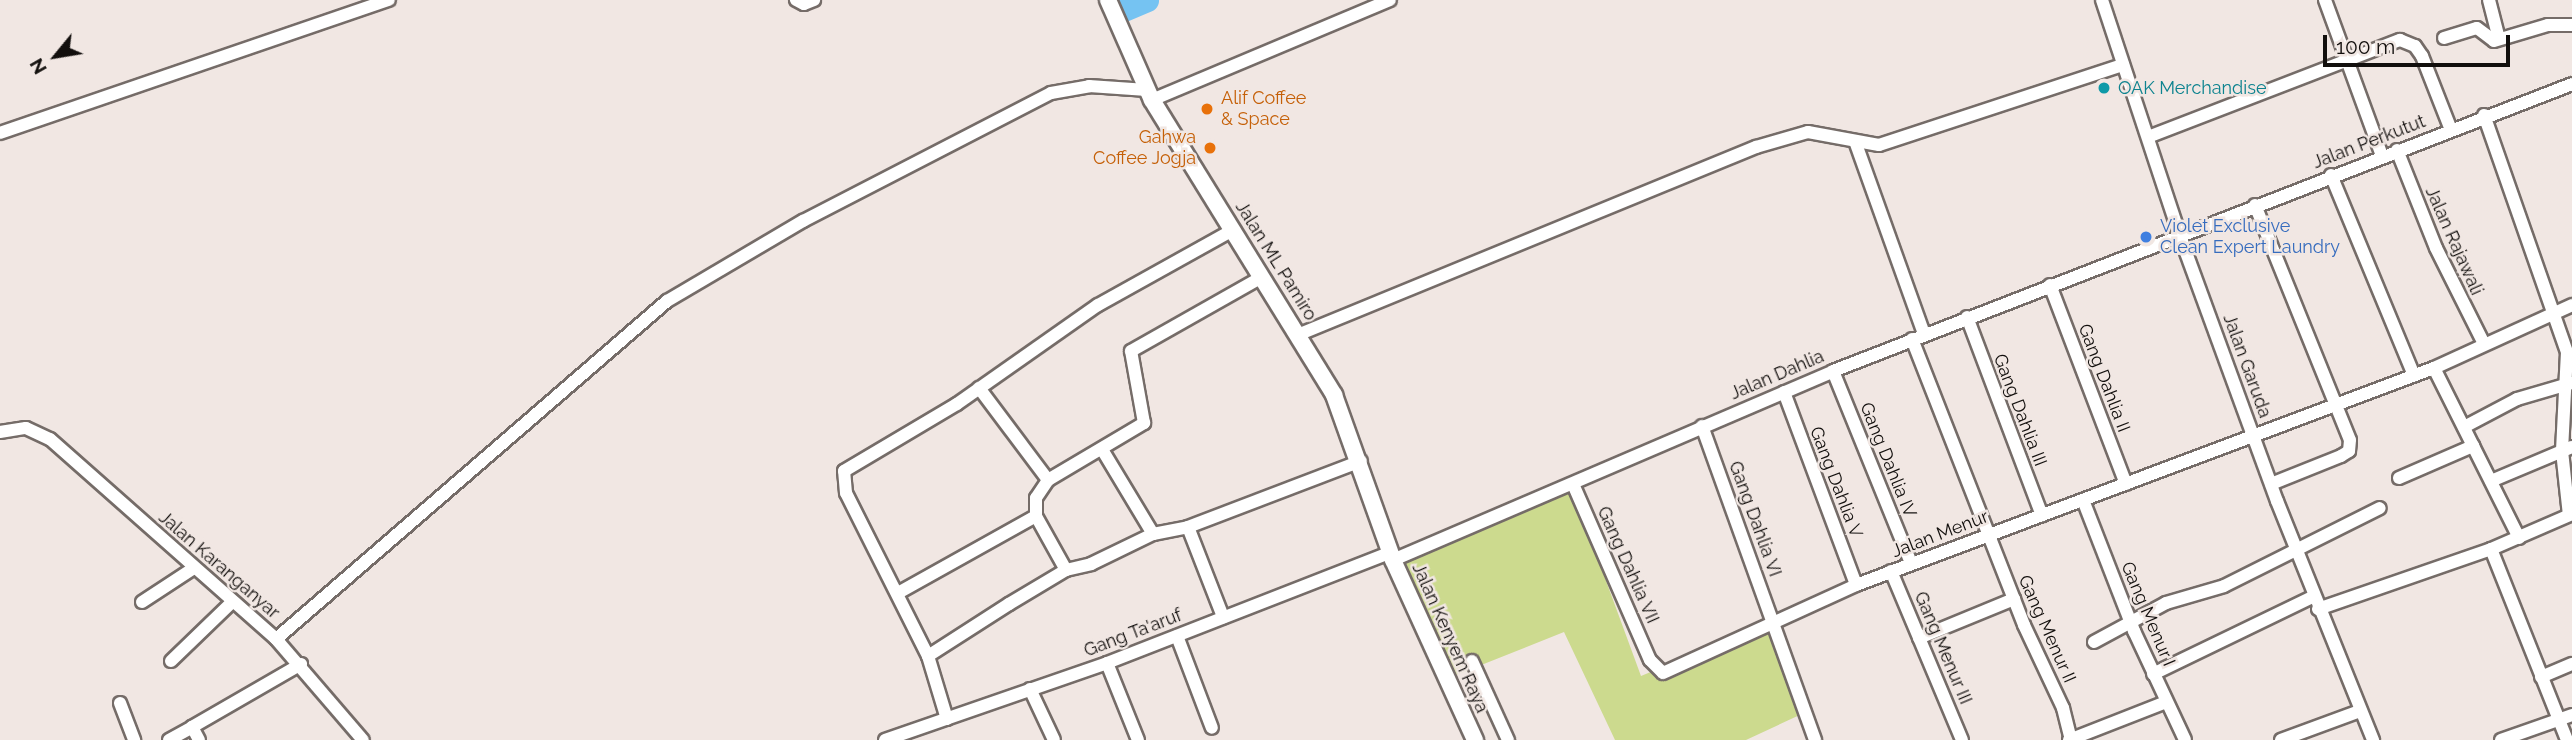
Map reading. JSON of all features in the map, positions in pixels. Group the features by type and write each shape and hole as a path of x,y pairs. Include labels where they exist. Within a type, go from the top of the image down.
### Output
{"street":[{"path":"0,133 389,0"},
{"path":"796,0 814,0"},
{"name":"Jalan ML Pamiro","path":"1108,0 1149,95 1300,334 1334,396 1361,461 1392,556"},
{"path":"276,639 667,301 803,221 1051,93 1089,86 1149,95 1390,0"},
{"name":"Jalan Garuda","path":"2102,0 2180,236 2294,547 2372,740"},
{"path":"2325,0 2382,156"},
{"path":"2489,0 2499,39"},
{"path":"2444,38 2477,28 2494,41 2548,25 2572,25"},
{"path":"2148,137 2395,40 2415,46 2451,130"},
{"path":"1300,334 1756,147 1808,132 1856,144 1888,142 2123,65"},
{"name":"Jalan Perkutut","path":"2180,236 2484,115 2572,84"},
{"path":"2318,609 2491,550 2570,514 2567,352 2484,115"},
{"name":"Gang Menur II","path":"1856,144 1918,337 1988,535 2063,708 2070,740"},
{"name":"Jalan Rajawali","path":"2397,150 2436,248 2484,344"},
{"path":"2330,175 2414,375"},
{"path":"2255,205 2336,403 2349,451 2271,484"},
{"path":"947,719 928,656 846,493 843,473 979,388 1098,305 1233,230"},
{"name":"Jalan Dahlia","path":"1392,556 1573,484 1833,371 2180,236"},
{"path":"1066,570 1036,516 1036,498 1048,480 1103,451 1144,423 1131,352 1262,277"},
{"name":"Gang Dahlia II","path":"2050,285 2126,484"},
{"name":"Jalan Menur","path":"1650,660 1658,672 1669,671 1856,585 2434,368 2572,305"},
{"name":"Gang Dahlia III","path":"1968,317 2042,515"},
{"path":"2434,368 2519,538"},
{"name":"Gang Dahlia IV","path":"1833,371 1911,563"},
{"path":"2463,427 2517,399 2569,384"},
{"path":"979,388 1048,480"},
{"name":"Gang Dahlia V","path":"1784,392 1856,585"},
{"name":"Gang Dahlia VI","path":"1702,426 1815,740"},
{"name":"Jalan Karanganyar","path":"0,432 37,430 276,639 363,740"},
{"path":"2399,478 2473,446"},
{"path":"2491,481 2567,449"},
{"path":"1103,451 1153,534"},
{"path":"928,656 1066,570 1091,564 1153,534 1188,527 1361,461"},
{"name":"Gang Dahlia VII","path":"1573,484 1650,660"},
{"name":"Gang Menur I","path":"2083,500 2131,624 2185,740"},
{"path":"2094,642 2166,603 2224,586 2294,547 2380,508"},
{"path":"898,593 1036,516"},
{"path":"1188,527 1223,617"},
{"path":"2491,550 2567,740"},
{"name":"Gang Ta'aruf","path":"885,740 1107,663 1223,617 1392,556"},
{"name":"Jalan Kenyem Raya","path":"1392,556 1475,740"},
{"path":"142,602 194,568"},
{"name":"Gang Menur III","path":"1891,571 1962,740"},
{"path":"2153,674 2314,596"},
{"path":"1919,638 2014,600"},
{"path":"171,661 232,602"},
{"path":"1177,636 1212,728"},
{"path":"1472,661 1508,740"},
{"path":"1107,663 1138,740"},
{"path":"169,740 300,664"},
{"path":"2541,677 2572,664"},
{"path":"1030,690 1054,740"},
{"path":"2070,740 2166,702"},
{"path":"120,704 134,740"},
{"path":"2281,740 2360,711"},
{"path":"2501,740 2572,715"},
{"path":"192,727 199,740"},
{"path":"2099,728 2106,740"}],"green space":[{"path":"1573,491 1641,676 1774,621 1804,713 1746,740 1615,740 1564,632 1451,677 1393,556"}],"waterway":[{"path":"1124,10 1147,0"}],"place":[{"name":"OAK Merchandise","path":"2104,88"},
{"name":"Alif Coffee & Space","path":"1207,109"},
{"name":"Gahwa Coffee Jogja","path":"1210,148"},
{"name":"Violet Exclusive Clean Expert Laundry","path":"2146,237"}]}
